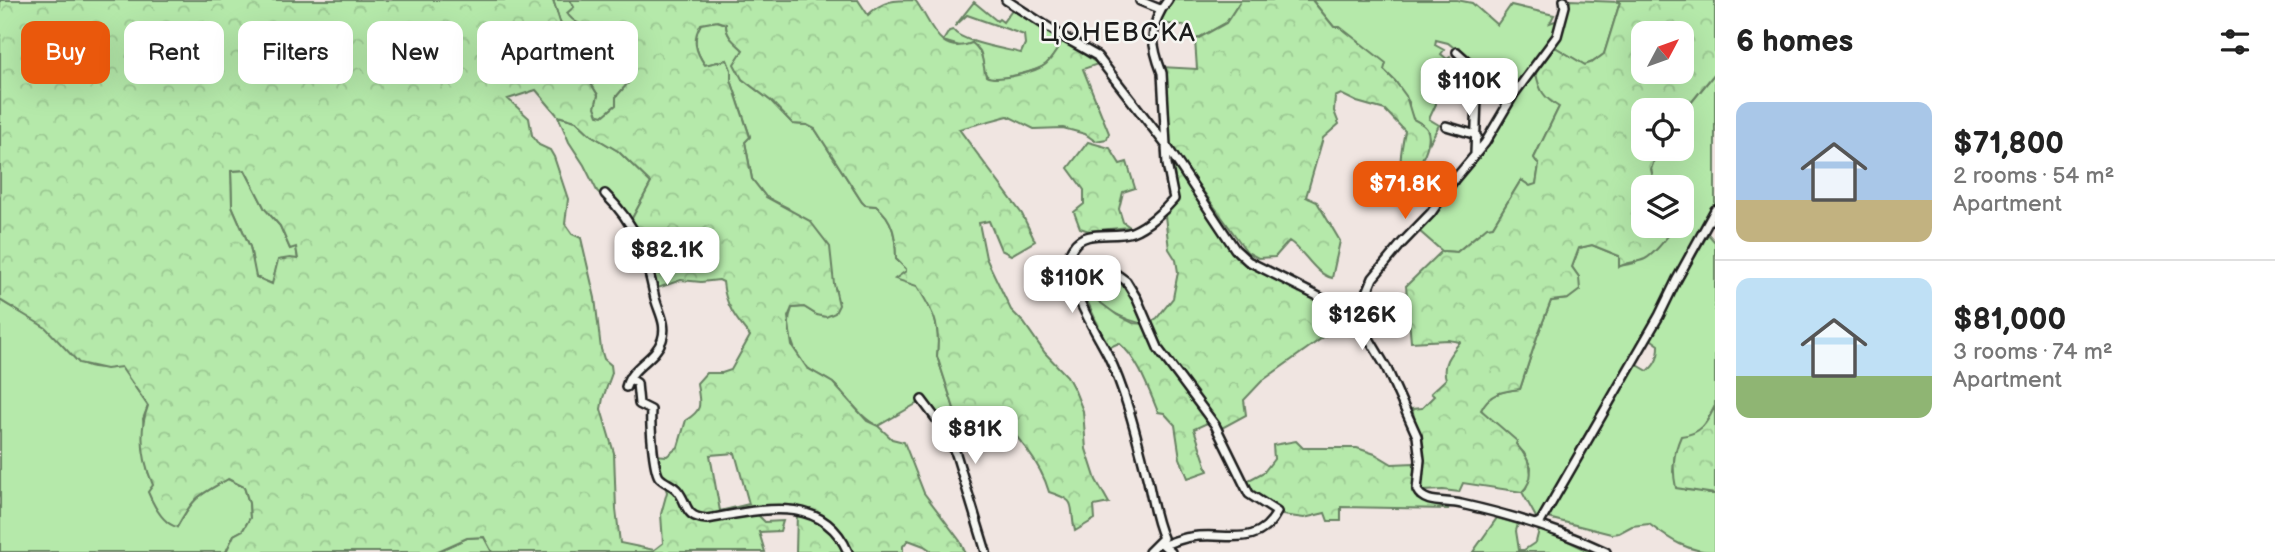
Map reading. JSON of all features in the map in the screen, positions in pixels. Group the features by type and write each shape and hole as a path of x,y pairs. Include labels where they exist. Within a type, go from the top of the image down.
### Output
{"street":[{"path":"1006,0 1097,56 1166,145 1235,249 1248,261 1355,315 1386,367 1417,436 1420,449 1417,490 1419,495 1424,499 1453,502 1536,523 1606,552"},
{"path":"1162,543 1163,538 1123,393 1073,284 1068,262 1071,249 1078,241 1092,236 1119,235 1134,231 1172,202 1174,195 1167,164 1162,74 1153,34 1160,9 1168,0"},
{"path":"1355,315 1362,307 1373,278 1431,213 1485,143 1534,65 1557,36 1566,6 1564,0"},
{"path":"1140,1 1160,9"},
{"path":"1457,52 1500,91 1506,100 1506,108"},
{"path":"1456,84 1469,86 1484,78"},
{"path":"1474,84 1477,96 1475,155"},
{"path":"1446,126 1477,137"},
{"path":"605,194 627,219 639,240 664,322 663,339 658,349 629,378 626,387"},
{"path":"1536,523 1541,521 1607,407 1715,210"},
{"path":"1068,262 1103,268 1126,281 1137,299 1159,350 1219,432 1249,494 1277,512 1270,524 1257,533 1240,537 1191,537 1162,543 1149,552"},
{"path":"629,378 637,383 639,404 651,410 650,421 658,474 666,483 677,489 691,514 698,519 707,519 763,509 792,509 825,522 844,542 848,552"},
{"path":"922,400 940,424 956,454 986,552"},
{"path":"1162,543 1171,552"}],"green space":[{"path":"0,0 553,0 560,21 477,21 477,84 590,84 598,95 595,107 598,115 603,116 616,105 616,97 627,84 638,84 638,21 575,21 567,13 574,7 570,0 858,0 868,15 879,6 890,2 915,0 943,41 951,45 972,43 976,46 981,54 986,76 991,78 1026,73 1041,67 1051,59 1063,40 1098,64 1083,69 1109,133 1107,139 1095,141 1085,134 1063,128 1034,129 1008,116 959,129 1022,214 1035,241 1011,255 1001,250 989,221 979,223 986,258 1011,310 1067,376 1083,411 1086,449 1096,480 1109,503 1094,506 1095,519 1075,531 1069,502 1049,492 1040,470 1026,449 992,412 962,433 937,356 937,327 931,311 917,286 895,279 906,269 896,259 894,237 887,217 876,206 862,202 815,129 807,125 793,124 771,101 742,79 734,64 743,50 729,36 726,24 717,21 701,24 696,35 697,50 705,65 727,60 750,137 745,142 752,179 766,197 810,221 830,247 839,305 835,313 826,317 804,307 792,308 788,317 792,346 807,368 833,383 867,421 878,426 892,439 904,442 924,493 960,541 965,552 933,552 908,540 903,546 903,552 796,552 797,512 775,505 760,507 756,513 765,522 783,521 780,531 759,532 765,552 492,552 484,537 467,538 436,552 226,552 234,535 243,530 250,518 244,487 228,479 198,498 177,527 167,522 148,492 153,485 146,465 142,436 148,406 121,367 106,369 79,363 46,328 0,300","holes":["536,90 558,116 576,121 591,135 618,151 651,183 629,224 652,290 681,280 719,280 723,282 732,311 750,336 731,370 706,373 697,383 698,408 686,420 678,447 667,456 655,455 667,492 661,514 663,543 654,550 620,543 614,453 601,409 612,373 611,365 604,359 601,349 595,298 581,238 572,234 565,224 568,199 554,157 550,150 539,145 532,135 529,118 508,99","245,170 265,209 280,226 290,249 296,247 298,259 278,260 272,284 256,277 250,247 232,206 231,171","735,453 749,504 720,511 710,455"]},
{"path":"553,0 570,0 576,21 560,21"},
{"path":"1170,0 1241,0 1226,23 1195,40 1188,26 1157,23"},
{"path":"1241,0 1312,0 1334,27 1340,27 1386,63 1384,70 1406,96 1413,119 1423,124 1429,135 1426,151 1406,188 1401,167 1405,131 1385,110 1341,94 1335,97 1334,111 1339,124 1323,138 1306,197 1317,202 1340,241 1332,278 1314,267 1289,241 1275,257 1258,258 1247,252 1167,141 1162,67 1197,69 1195,40 1226,23"},
{"path":"1312,0 1457,0 1472,3 1497,25 1511,5 1554,15 1550,23 1566,17 1570,0 1620,2 1604,54 1593,62 1585,65 1555,47 1559,107 1534,158 1539,165 1536,185 1530,186 1521,180 1493,226 1457,252 1442,251 1418,230 1480,150 1539,58 1536,58 1507,102 1458,51 1448,43 1436,40 1435,45 1444,50 1441,54 1447,59 1450,57 1462,70 1452,74 1447,81 1433,84 1436,104 1429,119 1439,125 1430,142 1424,128 1413,119 1409,102 1395,81 1334,27"},
{"path":"1616,0 1715,0 1715,73 1694,99 1631,98 1631,161 1654,161 1652,175 1631,175 1631,238 1667,238 1649,256 1619,267 1619,256 1592,245 1579,248 1572,267 1579,277 1580,290 1568,299 1551,301 1520,389 1497,394 1484,404 1481,410 1517,441 1516,444 1528,462 1530,480 1522,492 1463,483 1459,492 1423,491 1420,484 1419,435 1412,409 1422,408 1434,396 1431,393 1446,379 1446,364 1460,342 1411,342 1406,286 1442,251 1457,252 1487,227 1493,226 1521,180 1530,186 1536,184 1539,165 1534,158 1559,107 1543,93 1536,73 1555,47 1585,65 1604,54 1620,2"},
{"path":"974,2 997,21 999,19 1003,22 1013,8 1063,40 1043,66 1008,77 988,77 984,72 980,51 972,43 963,47 943,41 949,31 953,30 974,41 1021,53 1025,44 1024,35 967,15 955,26"},
{"path":"718,21 726,24 729,36 743,50 742,79 771,101 793,124 807,125 815,129 862,202 876,206 887,217 894,237 896,259 906,268 932,310 937,331 937,356 962,433 947,438 918,403 878,426 860,413 835,385 808,368 798,355 791,340 789,323 792,308 804,307 817,315 836,290 788,208 766,197 752,179 745,142 750,136 727,60 705,65 696,45 696,34 701,23"},
{"path":"1715,73 1715,213 1582,440 1543,513 1537,519 1522,492 1526,488 1531,468 1524,453 1481,410 1496,394 1520,389 1551,301 1568,299 1579,277 1572,267 1579,248 1592,245 1619,256 1619,266 1635,263 1666,238 1694,238 1694,175 1652,175 1651,169 1654,161 1694,161 1694,99"},
{"path":"591,84 627,84 616,97 616,105 603,116 598,115 595,107 598,95"},
{"path":"558,116 576,121 591,135 618,151 651,183 629,224 597,191 569,142"},
{"path":"1088,142 1110,148 1120,164 1127,162 1135,188 1123,192 1119,209 1123,222 1130,227 1089,231 1080,228 1074,212 1084,204 1084,190 1068,168"},
{"path":"1172,160 1234,251 1299,291 1350,318 1262,381 1244,400 1246,415 1222,428 1216,419 1194,429 1208,471 1188,478 1180,458 1175,425 1164,413 1158,412 1142,375 1126,350 1119,343 1108,348 1082,289 1117,315 1133,323 1147,324 1157,318 1173,298 1178,272 1176,260 1169,249 1163,215 1175,195"},
{"path":"245,170 265,209 280,226 290,249 296,246 298,260 272,284 255,277 250,247 232,206 231,171"},
{"path":"1708,234 1715,242 1715,406 1702,430 1675,451 1673,472 1685,490 1715,494 1715,552 1696,550 1680,544 1649,524 1632,526 1611,534 1548,518 1634,363 1648,371 1655,362 1659,345 1649,338"},
{"path":"1073,261 1090,264 1127,281 1147,324 1119,315 1090,297 1077,280"},
{"path":"0,300 43,325 71,354 85,364 106,368 121,366 148,406 143,419 148,472 177,527 193,503 210,489 228,479 244,487 250,518 243,530 234,535 226,552 0,552"},
{"path":"1715,406 1715,494 1676,488 1674,462 1681,436 1694,433 1702,427"},
{"path":"1296,441 1303,448 1357,448 1392,464 1414,463 1413,488 1417,499 1449,509 1341,507 1341,521 1328,521 1325,513 1304,518 1275,514 1252,492 1247,481 1264,472 1274,459 1273,445"},
{"path":"1497,518 1518,524 1516,531 1519,550 1524,550 1536,542 1539,530 1591,552 1473,552"},
{"path":"484,537 492,552 436,552 467,538"}],"district":[{"name":"ЦОНЕВСКА","path":"1118,33"}]}
